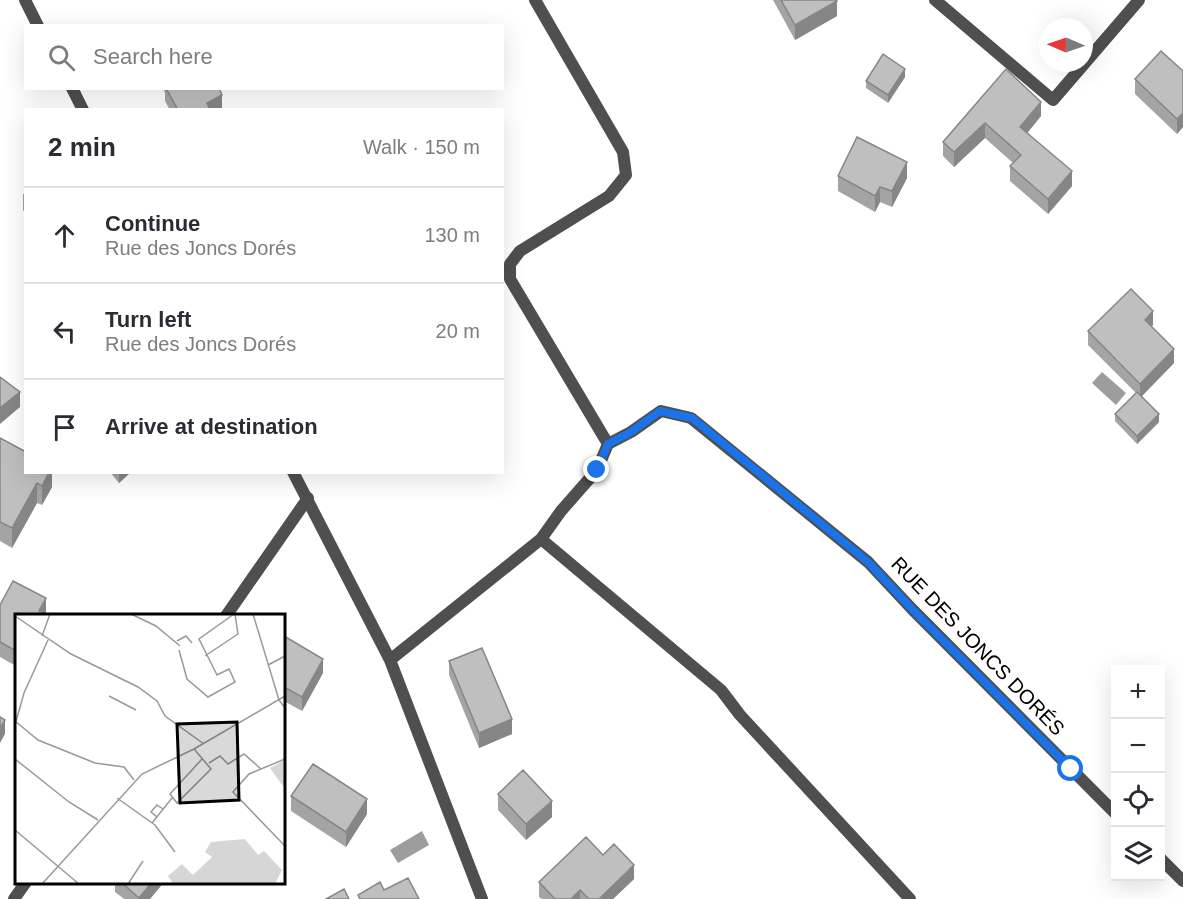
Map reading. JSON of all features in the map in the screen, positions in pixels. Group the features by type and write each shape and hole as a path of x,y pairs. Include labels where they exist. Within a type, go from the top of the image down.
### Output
{"street":[{"path":"25,0 37,24"},
{"path":"390,660 542,539 561,511 597,470 608,444 510,279 510,264 520,251 609,196 626,175 623,152 535,0"},
{"path":"935,0 1053,100 1139,0"},
{"path":"73,90 82,108"},
{"name":"RUE DES JONCS DORÉS","path":"608,444 631,432 660,411 692,418 868,562 1111,809"},
{"path":"294,474 390,660 482,899"},
{"path":"227,614 308,498"},
{"path":"542,539 721,690 740,715 910,899"},
{"path":"1165,862 1183,881"},
{"path":"14,899 25,884"}],"shaded area":[{"path":"1102,372 1126,393 1116,405 1092,383"},
{"path":"422,831 429,845 398,863 390,850"}],"building":[{"path":"781,0 836,0 837,1 795,25"},
{"path":"1161,51 1183,71 1183,113 1177,119 1135,79"},
{"path":"883,54 905,69 888,95 866,81"},
{"path":"1006,69 1041,102 1020,127 1072,171 1048,199 1010,166 1021,155 985,123 954,152 943,142"},
{"path":"167,90 220,90 222,95 207,103 209,108 177,108"},
{"path":"857,137 907,162 892,191 880,187 875,196 838,176"},
{"path":"1131,289 1153,311 1145,320 1174,349 1140,384 1088,331"},
{"path":"0,377 20,392 0,408"},
{"path":"1137,392 1159,414 1137,436 1115,414"},
{"path":"0,438 24,451 24,474 48,474 42,486 37,483 12,528 0,522"},
{"path":"13,581 46,598 39,611 42,614 15,614 15,650 0,642 0,605"},
{"path":"285,637 323,659 302,697 285,688"},
{"path":"482,648 512,719 479,733 449,661"},
{"path":"0,717 5,720 0,728"},
{"path":"313,764 367,799 346,832 291,796"},
{"path":"523,770 552,801 526,824 498,794"},
{"path":"586,837 603,855 614,844 634,865 599,899 589,899 580,890 571,899 555,899 539,882"},
{"path":"408,878 419,899 360,899 358,895 380,882 384,890"},
{"path":"123,884 150,884 139,898"},
{"path":"344,889 349,899 326,899"}],"route":[{"path":"597,470 608,444 631,432 660,411 692,418 868,562 1071,769"}]}
